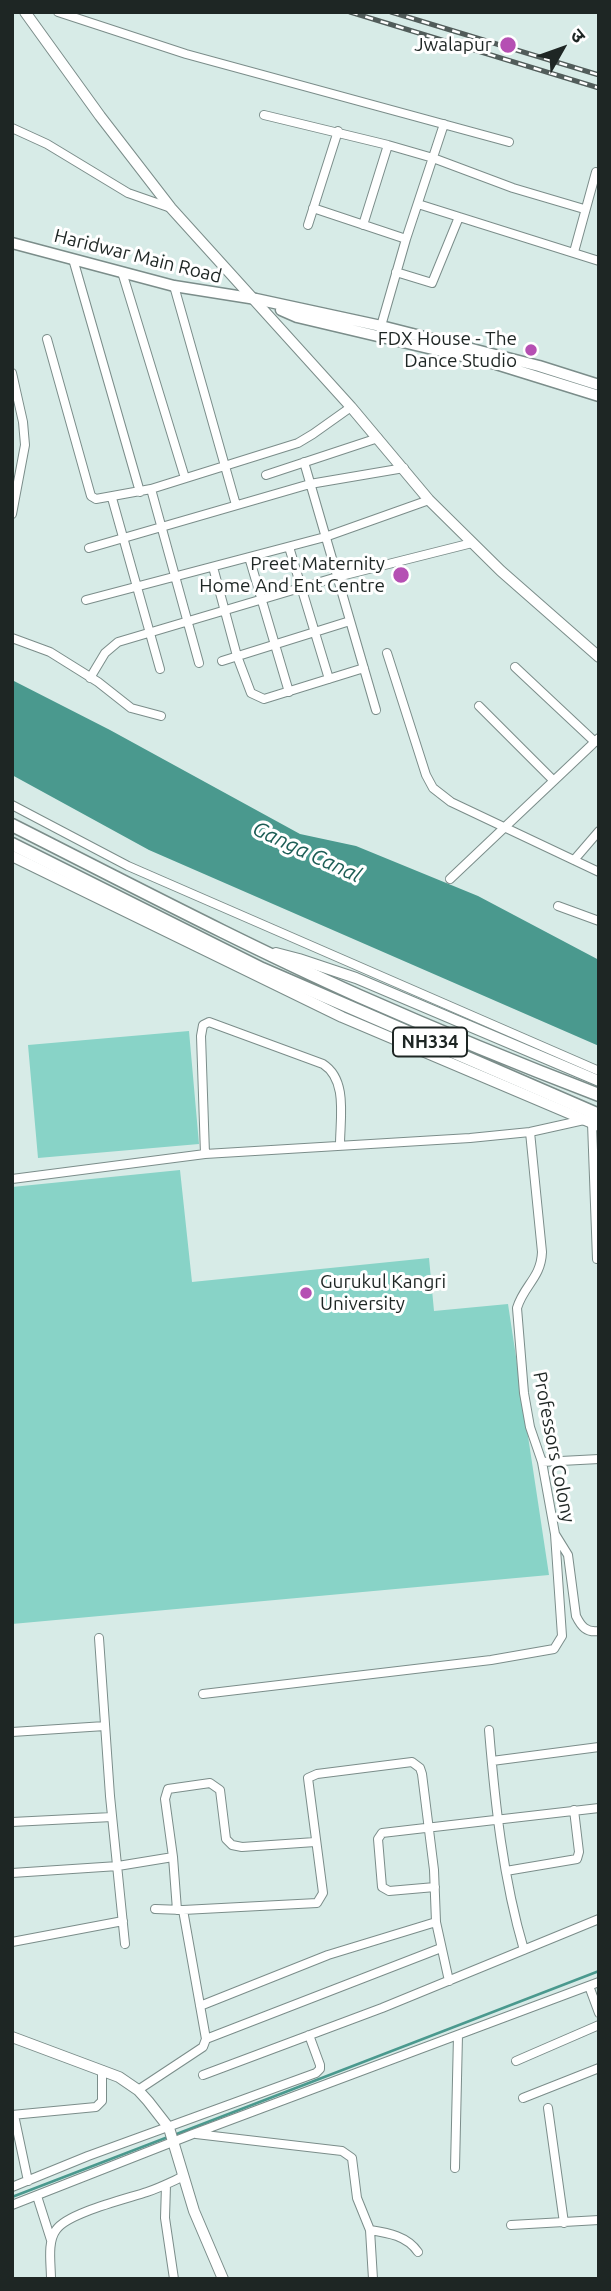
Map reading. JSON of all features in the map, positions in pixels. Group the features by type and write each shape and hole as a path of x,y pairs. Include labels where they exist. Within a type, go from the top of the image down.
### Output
{"highway":[{"name":"NH334","path":"12,825 261,950 483,1049 599,1095"},
{"name":"NH334","path":"12,844 262,969 593,1121"}],"main road":[{"name":"Haridwar Main Road","path":"12,243 174,286 256,299 381,326 539,366 599,385"},
{"name":"Haridwar Main Road","path":"256,299 297,317 496,364 599,396"}],"street":[{"path":"25,12 171,208 256,299 429,500 472,543 599,657"},
{"path":"58,12 186,54 509,142"},
{"path":"264,115 388,145 584,209"},
{"path":"381,326 444,124"},
{"path":"12,128 47,144 128,193 171,208"},
{"path":"308,225 338,131"},
{"path":"363,225 388,145"},
{"path":"574,252 596,172"},
{"path":"418,204 599,261"},
{"path":"313,208 406,239"},
{"path":"396,272 432,283 459,217"},
{"path":"73,259 140,492"},
{"path":"122,272 185,478"},
{"path":"174,286 236,505"},
{"path":"47,339 91,496 96,499 140,492 298,443 351,407"},
{"path":"12,373 23,422 25,445 12,514"},
{"path":"266,474 378,438"},
{"path":"303,462 376,710"},
{"path":"89,548 310,484 404,468"},
{"path":"150,489 199,663"},
{"path":"112,498 160,669"},
{"path":"86,600 326,537 429,500"},
{"path":"90,677 105,653 118,642 301,587 472,543"},
{"path":"289,547 329,679"},
{"path":"249,557 289,692"},
{"path":"213,567 237,656 251,693 264,699 364,668"},
{"path":"222,661 350,621"},
{"path":"12,638 50,652 90,677 131,708 161,716"},
{"path":"387,653 426,775 433,788 451,802 599,872"},
{"path":"450,879 597,740 515,667"},
{"path":"479,706 553,780"},
{"path":"12,805 128,866 599,1071"},
{"path":"574,860 599,831"},
{"path":"12,856 342,1017 593,1121"},
{"path":"558,906 599,921"},
{"path":"261,950 299,959 356,978 599,1081"},
{"path":"205,1154 201,1036 203,1025 209,1022 331,1069 340,1085 341,1145"},
{"path":"12,1178 205,1154 470,1138 530,1132 593,1121"},
{"path":"593,1121 597,1259"},
{"name":"Professors Colony","path":"530,1132 542,1261 537,1276 520,1299 517,1312 528,1413 542,1462 555,1534 568,1555 576,1616 586,1630 599,1631"},
{"path":"542,1462 599,1459"},
{"path":"202,1694 491,1660 554,1649 562,1636 555,1534"},
{"path":"99,1638 112,1817 125,1944"},
{"path":"12,1732 105,1726"},
{"path":"489,1730 506,1871 514,1918 524,1950"},
{"path":"492,1761 599,1747"},
{"path":"155,1909 317,1903 323,1893 308,1779 317,1774 412,1762 422,1774 430,1828 436,1922 449,1982"},
{"path":"138,2090 202,2047 206,2039 180,1910 166,1794 173,1787 210,1783 220,1790 226,1839 232,1844 242,1847 315,1842"},
{"path":"435,1887 389,1891 381,1883 379,1836 386,1832 599,1808"},
{"path":"506,1871 577,1859 579,1852 574,1810"},
{"path":"12,1822 112,1817"},
{"path":"12,1873 118,1867 173,1857"},
{"path":"203,2075 449,1982 599,1919"},
{"path":"12,1942 123,1921"},
{"path":"200,2006 349,1948 436,1922"},
{"path":"206,2039 441,1948"},
{"path":"193,2134 599,1982"},
{"path":"589,1986 599,2013"},
{"path":"516,2061 599,2025"},
{"path":"12,2205 316,2073 320,2065 309,2035"},
{"path":"455,2168 458,2035"},
{"path":"12,2037 119,2077 138,2090 171,2135 182,2177 223,2279"},
{"path":"523,2098 599,2068"},
{"path":"28,2181 13,2115 96,2106 102,2101 102,2070"},
{"path":"548,2108 564,2223"},
{"path":"12,2187 88,2157 171,2135 193,2134 342,2151 349,2154 354,2164 357,2197 370,2230 373,2279"},
{"path":"51,2240 55,2230 62,2224 182,2177"},
{"path":"166,2185 165,2218 174,2279"},
{"path":"37,2196 51,2240 51,2279"},
{"path":"511,2225 599,2220"},
{"path":"370,2230 400,2237 412,2244 418,2252"}],"shaded area":[{"path":"189,1031 199,1144 38,1158 28,1045"},
{"path":"180,1170 192,1282 429,1258 434,1311 508,1304 549,1575 12,1624 12,1187"}],"water":[{"name":"Ganga Canal","path":"12,680 110,730 300,834 356,846 478,896 599,960 599,1046 149,850 12,775"}],"waterway":[{"path":"174,2135 599,1971"},
{"path":"12,2197 168,2137"}],"railway":[{"path":"350,12 599,88"},
{"path":"391,12 599,75"}],"place":[{"name":"Jwalapur","path":"508,45"},
{"name":"FDX House - The Dance Studio","path":"531,350"},
{"name":"Preet Maternity Home And Ent Centre","path":"401,575"},
{"name":"Gurukul Kangri University","path":"306,1293"}]}
